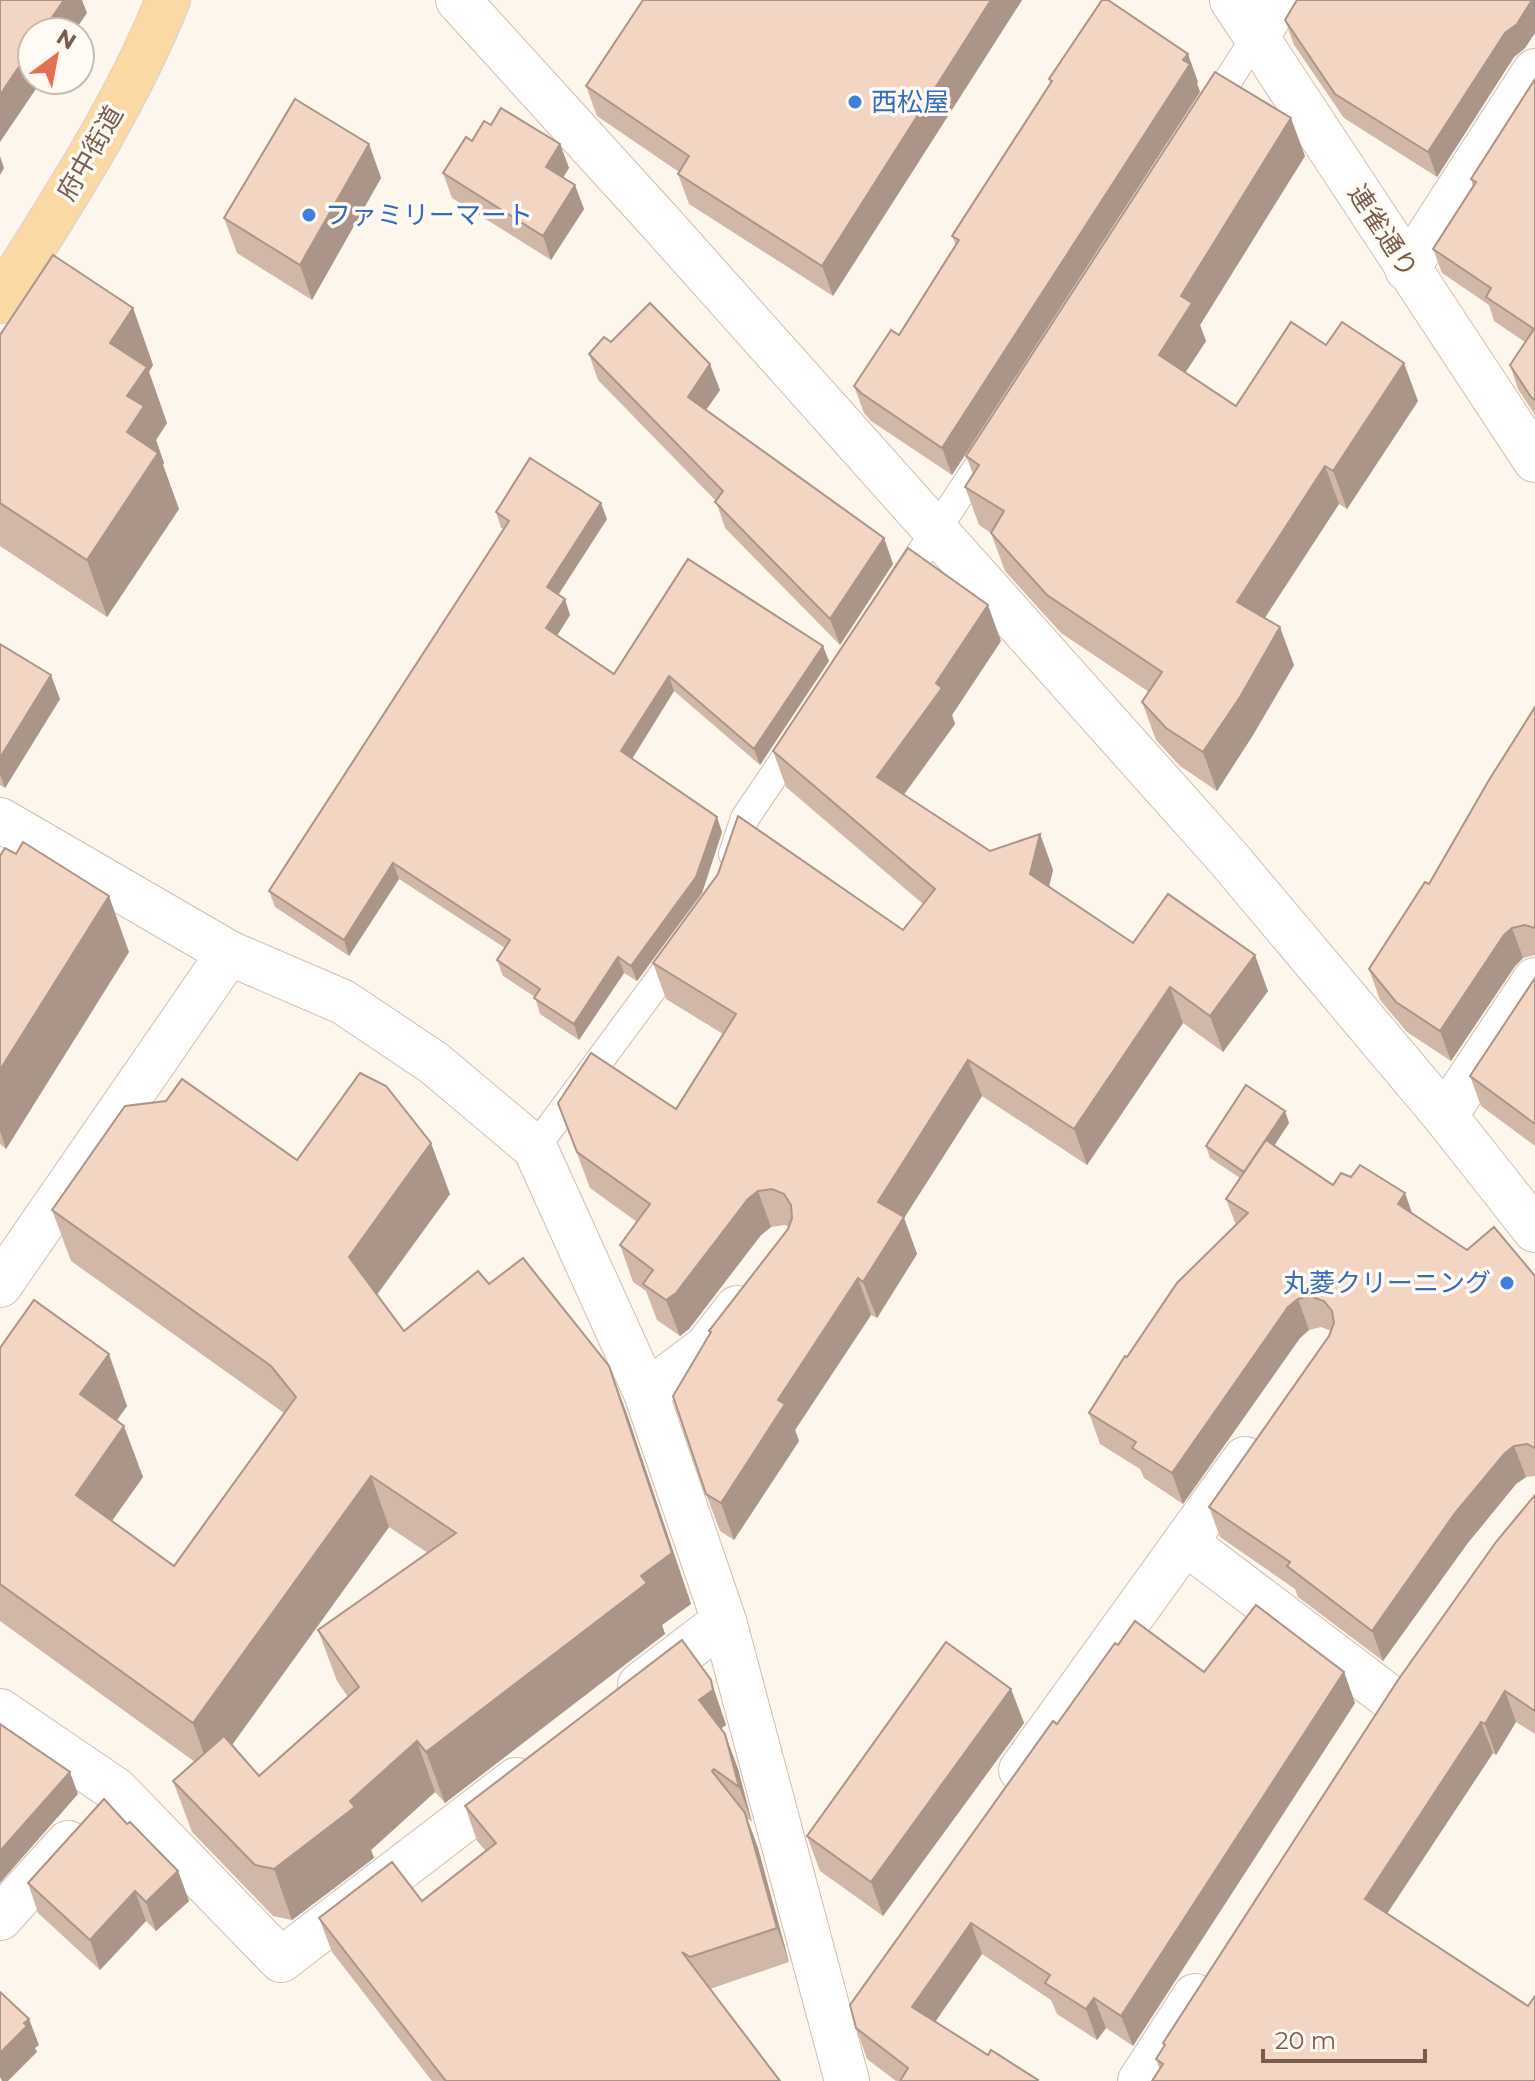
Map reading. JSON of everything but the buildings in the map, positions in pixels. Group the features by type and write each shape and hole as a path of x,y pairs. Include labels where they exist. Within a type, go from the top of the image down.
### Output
{"main road":[{"name":"府中街道","path":"0,301 65,198 121,100 141,64 168,0"}],"street":[{"name":"連雀通り","path":"1232,0 1535,460"},
{"path":"1256,37 1280,0"},
{"path":"479,8 936,531 1228,858 1445,1116 1535,1230"},
{"path":"1407,269 1535,71"},
{"path":"0,820 229,953 343,1002 434,1063 535,1148 646,1393 724,1621 847,2081"},
{"path":"0,1285 229,953"},
{"path":"1445,1116 1535,980"},
{"path":"646,1393 707,1347 763,1274"},
{"path":"1000,1799 1266,1429"},
{"path":"1186,1543 1381,1710 1416,1659"},
{"path":"610,1708 724,1621"},
{"path":"0,1711 116,1790 281,1960 547,1757"},
{"path":"0,1918 116,1790"},
{"path":"1140,2081 1217,1962"},
{"path":"833,2028 861,1990"}],"lane":[{"path":"1195,130 1256,37"},
{"path":"884,609 1005,424"},
{"path":"726,873 745,818 815,714"},
{"path":"535,1148 699,926"}],"place":[{"name":"西松屋","path":"855,102"},
{"name":"ファミリーマート","path":"309,215"},
{"name":"丸菱クリーニング","path":"1507,1283"}]}
